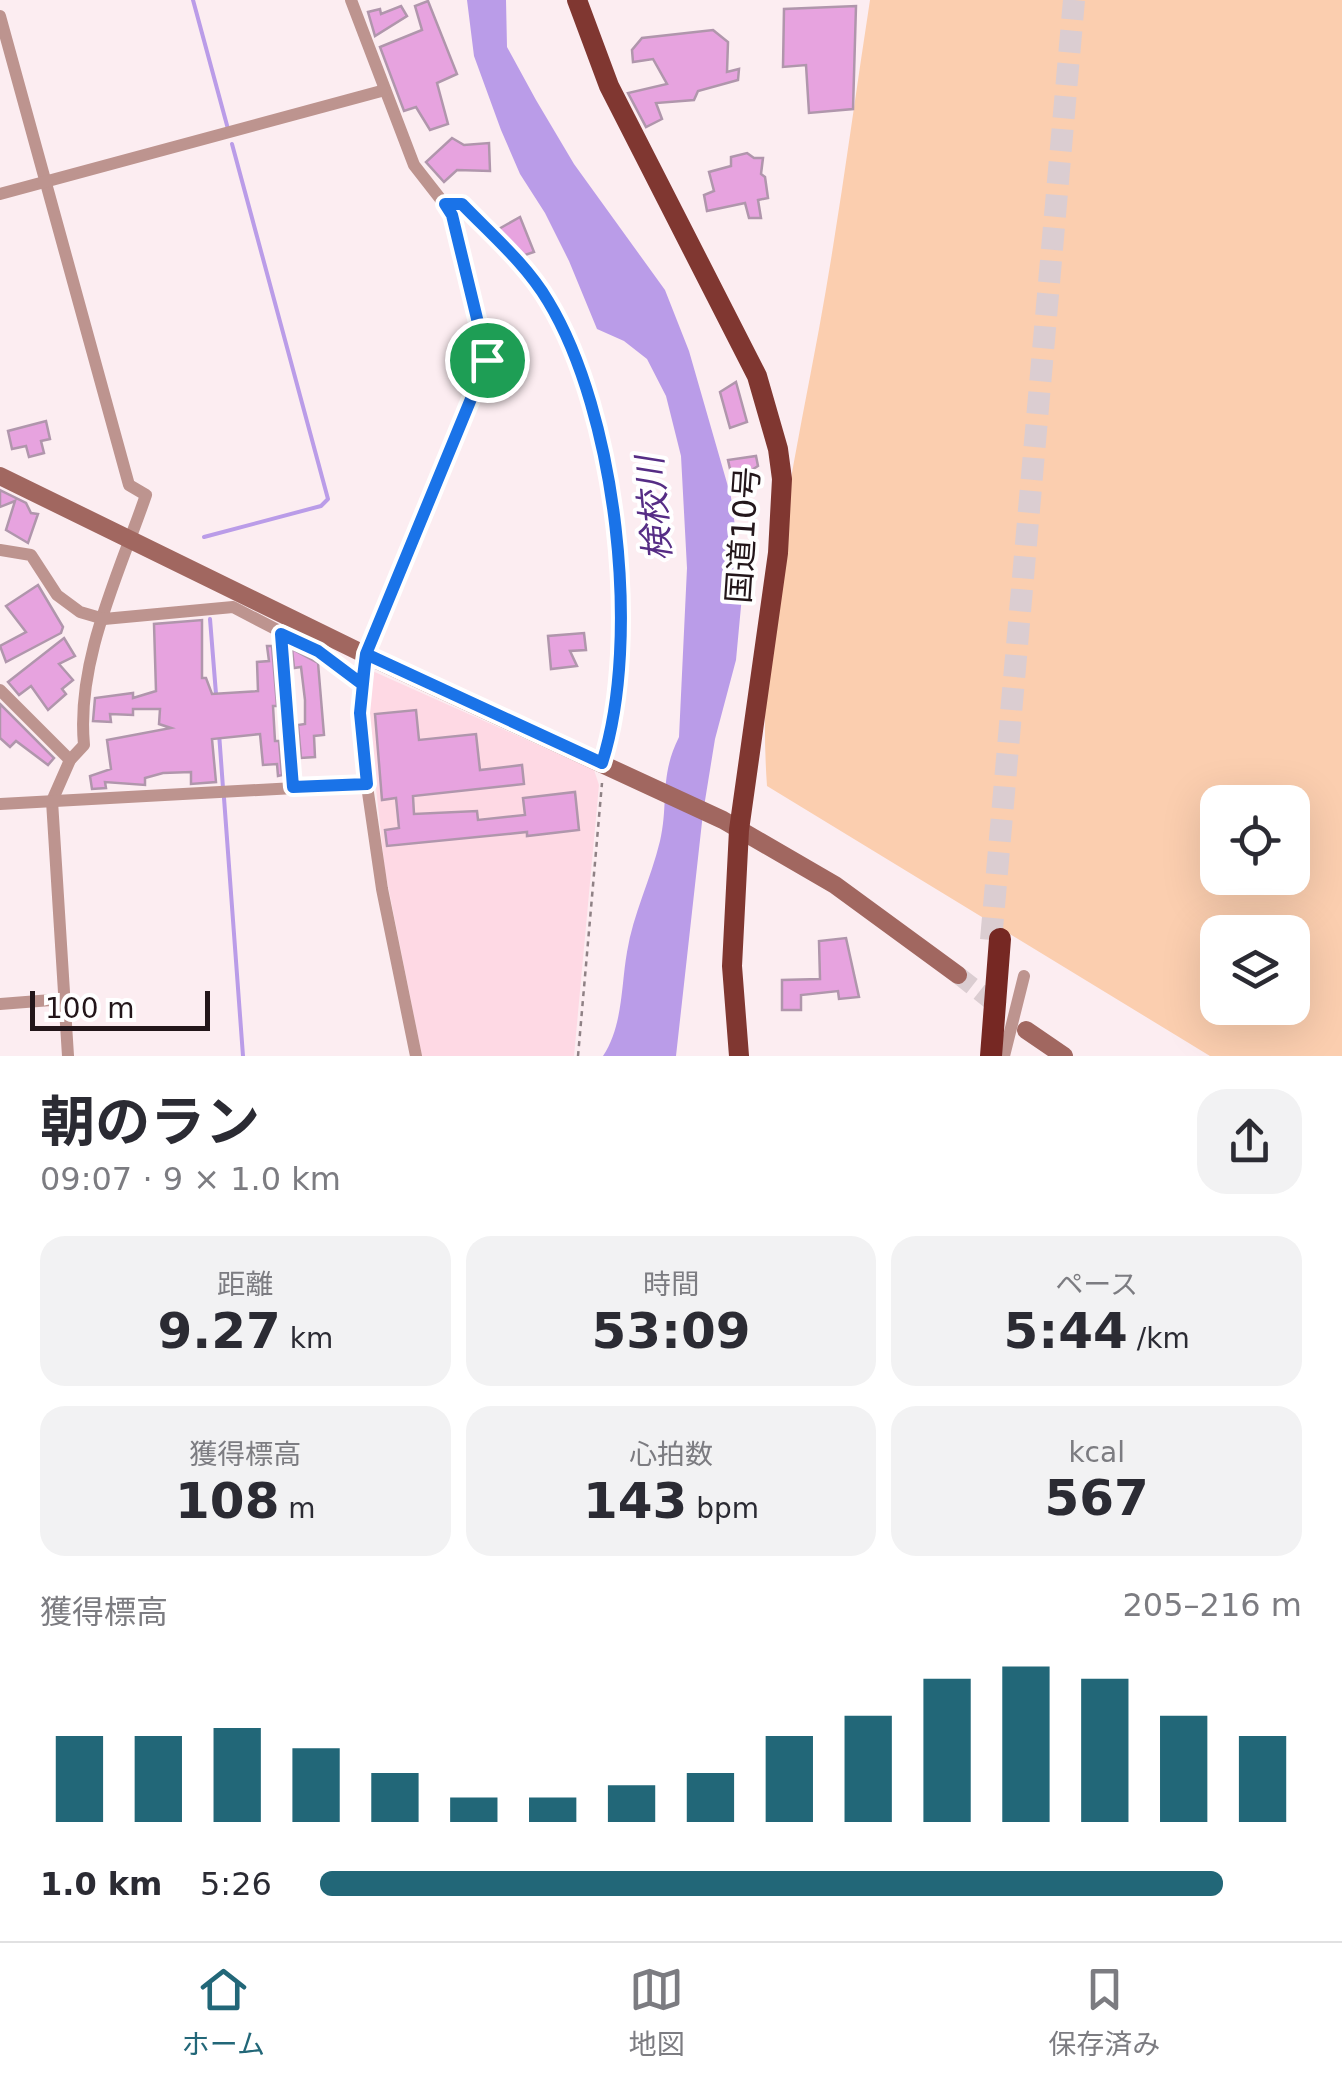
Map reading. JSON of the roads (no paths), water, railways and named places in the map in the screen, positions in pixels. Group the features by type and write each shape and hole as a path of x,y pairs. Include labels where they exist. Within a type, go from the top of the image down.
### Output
{"highway":[{"name":"国道10号","path":"577,0 610,86 757,376 778,449 782,479 779,542 731,825 732,966 739,1056"},
{"path":"981,1056 996,939 992,1056"}],"main road":[{"path":"0,476 731,825 835,885 958,975"},
{"path":"1026,1030 1064,1056"}],"street":[{"path":"351,0 414,165 452,215 487,360 366,654 362,684 367,784 382,890 416,1056"},
{"path":"0,16 129,485 146,495 86,676 81,714 84,745 70,760 52,800 68,1056"},
{"path":"0,194 385,90"},
{"path":"0,550 31,554 57,595 80,612 104,618 233,606 318,651 362,684"},
{"path":"281,634 293,787"},
{"path":"0,690 70,760"},
{"path":"0,804 367,784"},
{"path":"1004,1056 1024,976"},
{"path":"0,1004 64,999"}],"waterway":[{"path":"193,0 228,129"},
{"path":"204,537 321,506 328,499 232,144"},
{"path":"210,619 216,694"},
{"path":"219,733 223,788"},
{"path":"224,798 243,1056"}],"tunnel":[{"path":"991,940 1074,0"},
{"path":"958,975 1001,1009"}],"water label":[{"name":"検校川","path":"654,509"}]}
